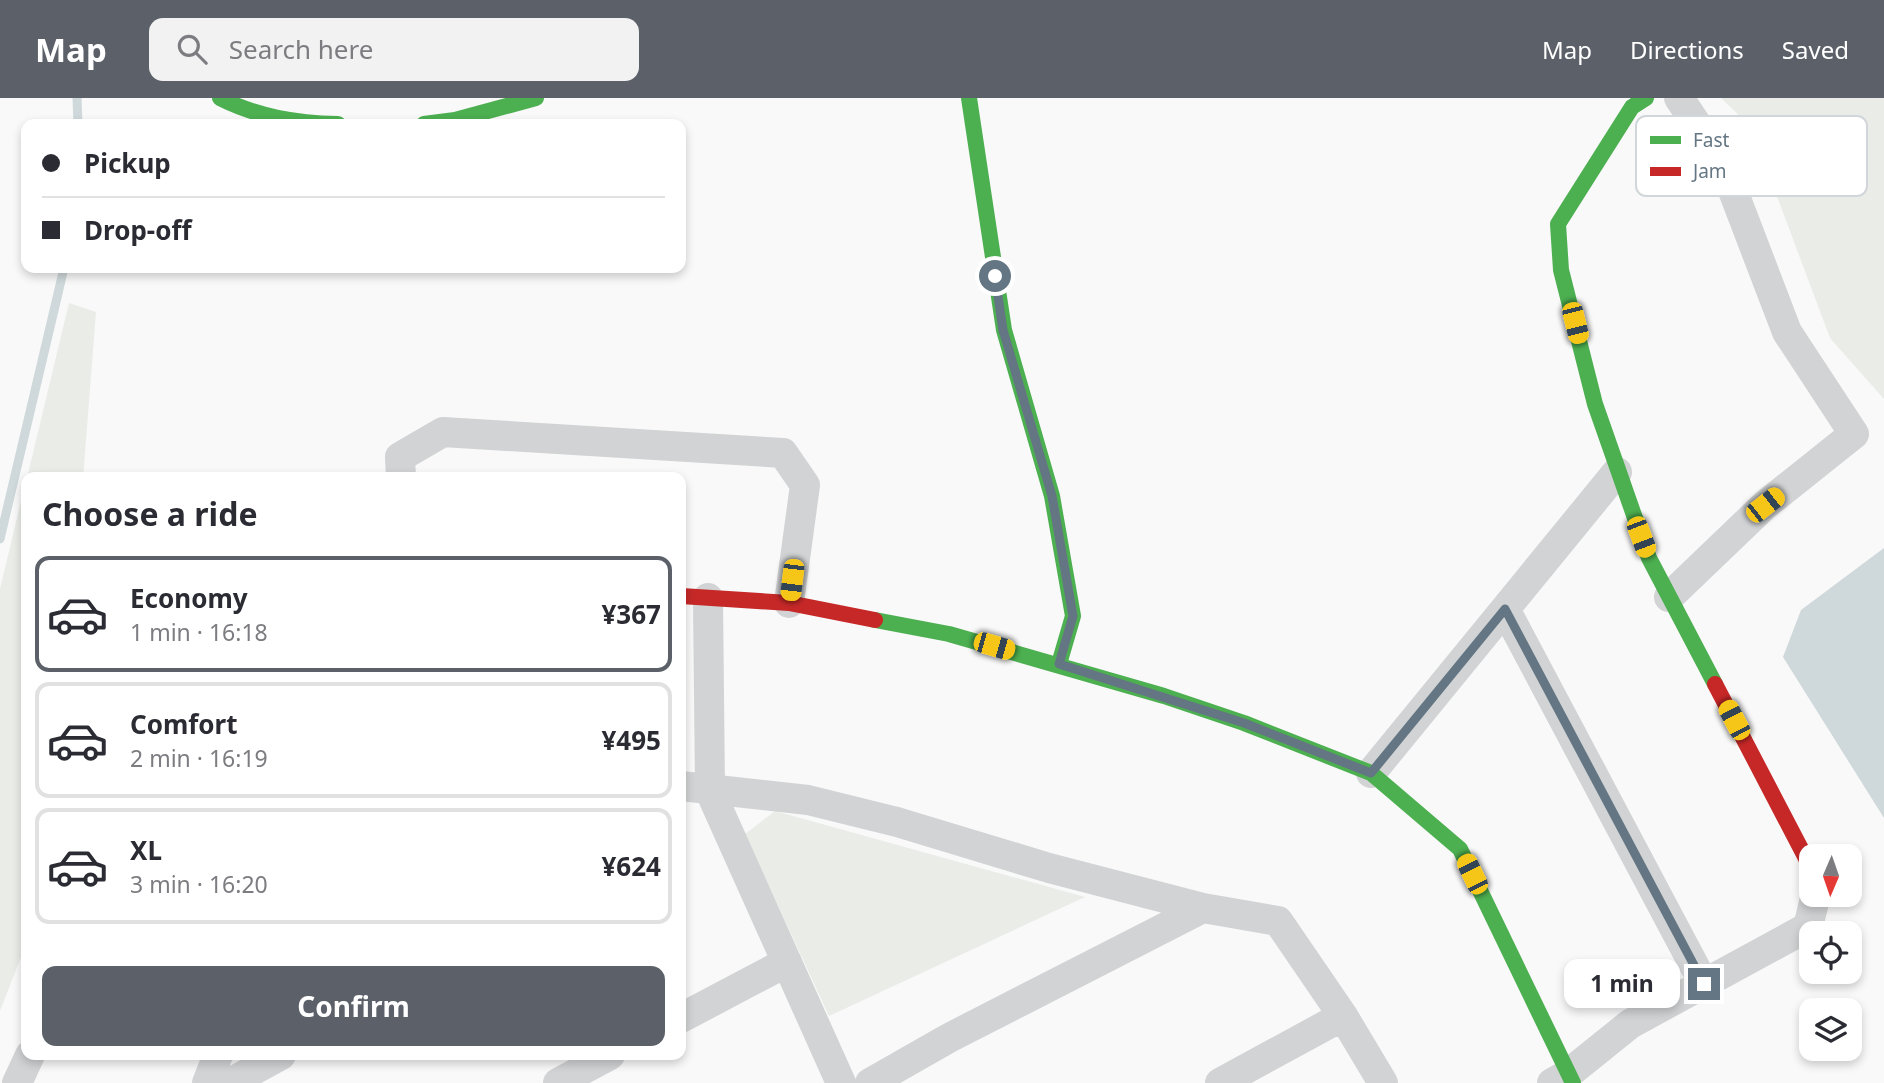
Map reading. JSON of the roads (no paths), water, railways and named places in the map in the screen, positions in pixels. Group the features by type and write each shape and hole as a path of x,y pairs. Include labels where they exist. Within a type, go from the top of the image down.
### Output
{"street":[{"path":"220,98 246,113 277,119"},
{"path":"459,119 536,98"},
{"path":"969,98 1003,330 1052,496 1073,616 1059,664"},
{"path":"1646,98 1632,107 1558,224 1562,270 1595,404 1649,558 1799,845"},
{"path":"1679,98 1691,116"},
{"path":"1669,597 1765,505 1854,435 1787,332 1736,196"},
{"path":"401,472 400,457 443,432 783,453 805,485 789,603"},
{"path":"1371,773 1617,472"},
{"path":"841,1083 710,791 695,597 789,603 949,634 1059,664 1244,723 1371,773 1460,849 1564,1080 1630,1024 1808,927 1813,907"},
{"path":"1505,609 1704,984"},
{"path":"686,787 808,800 897,822 1049,868 1203,908 1278,921 1343,1016 1383,1083"},
{"path":"870,1083 949,1038 1203,908"},
{"path":"686,1015 787,962"},
{"path":"1220,1083 1343,1016"},
{"path":"17,1083 28,1060"},
{"path":"207,1083 216,1060"},
{"path":"230,1083 272,1060"},
{"path":"558,1083 601,1060"}],"waterway":[{"path":"77,98 78,119"},
{"path":"0,539 63,273"}]}
